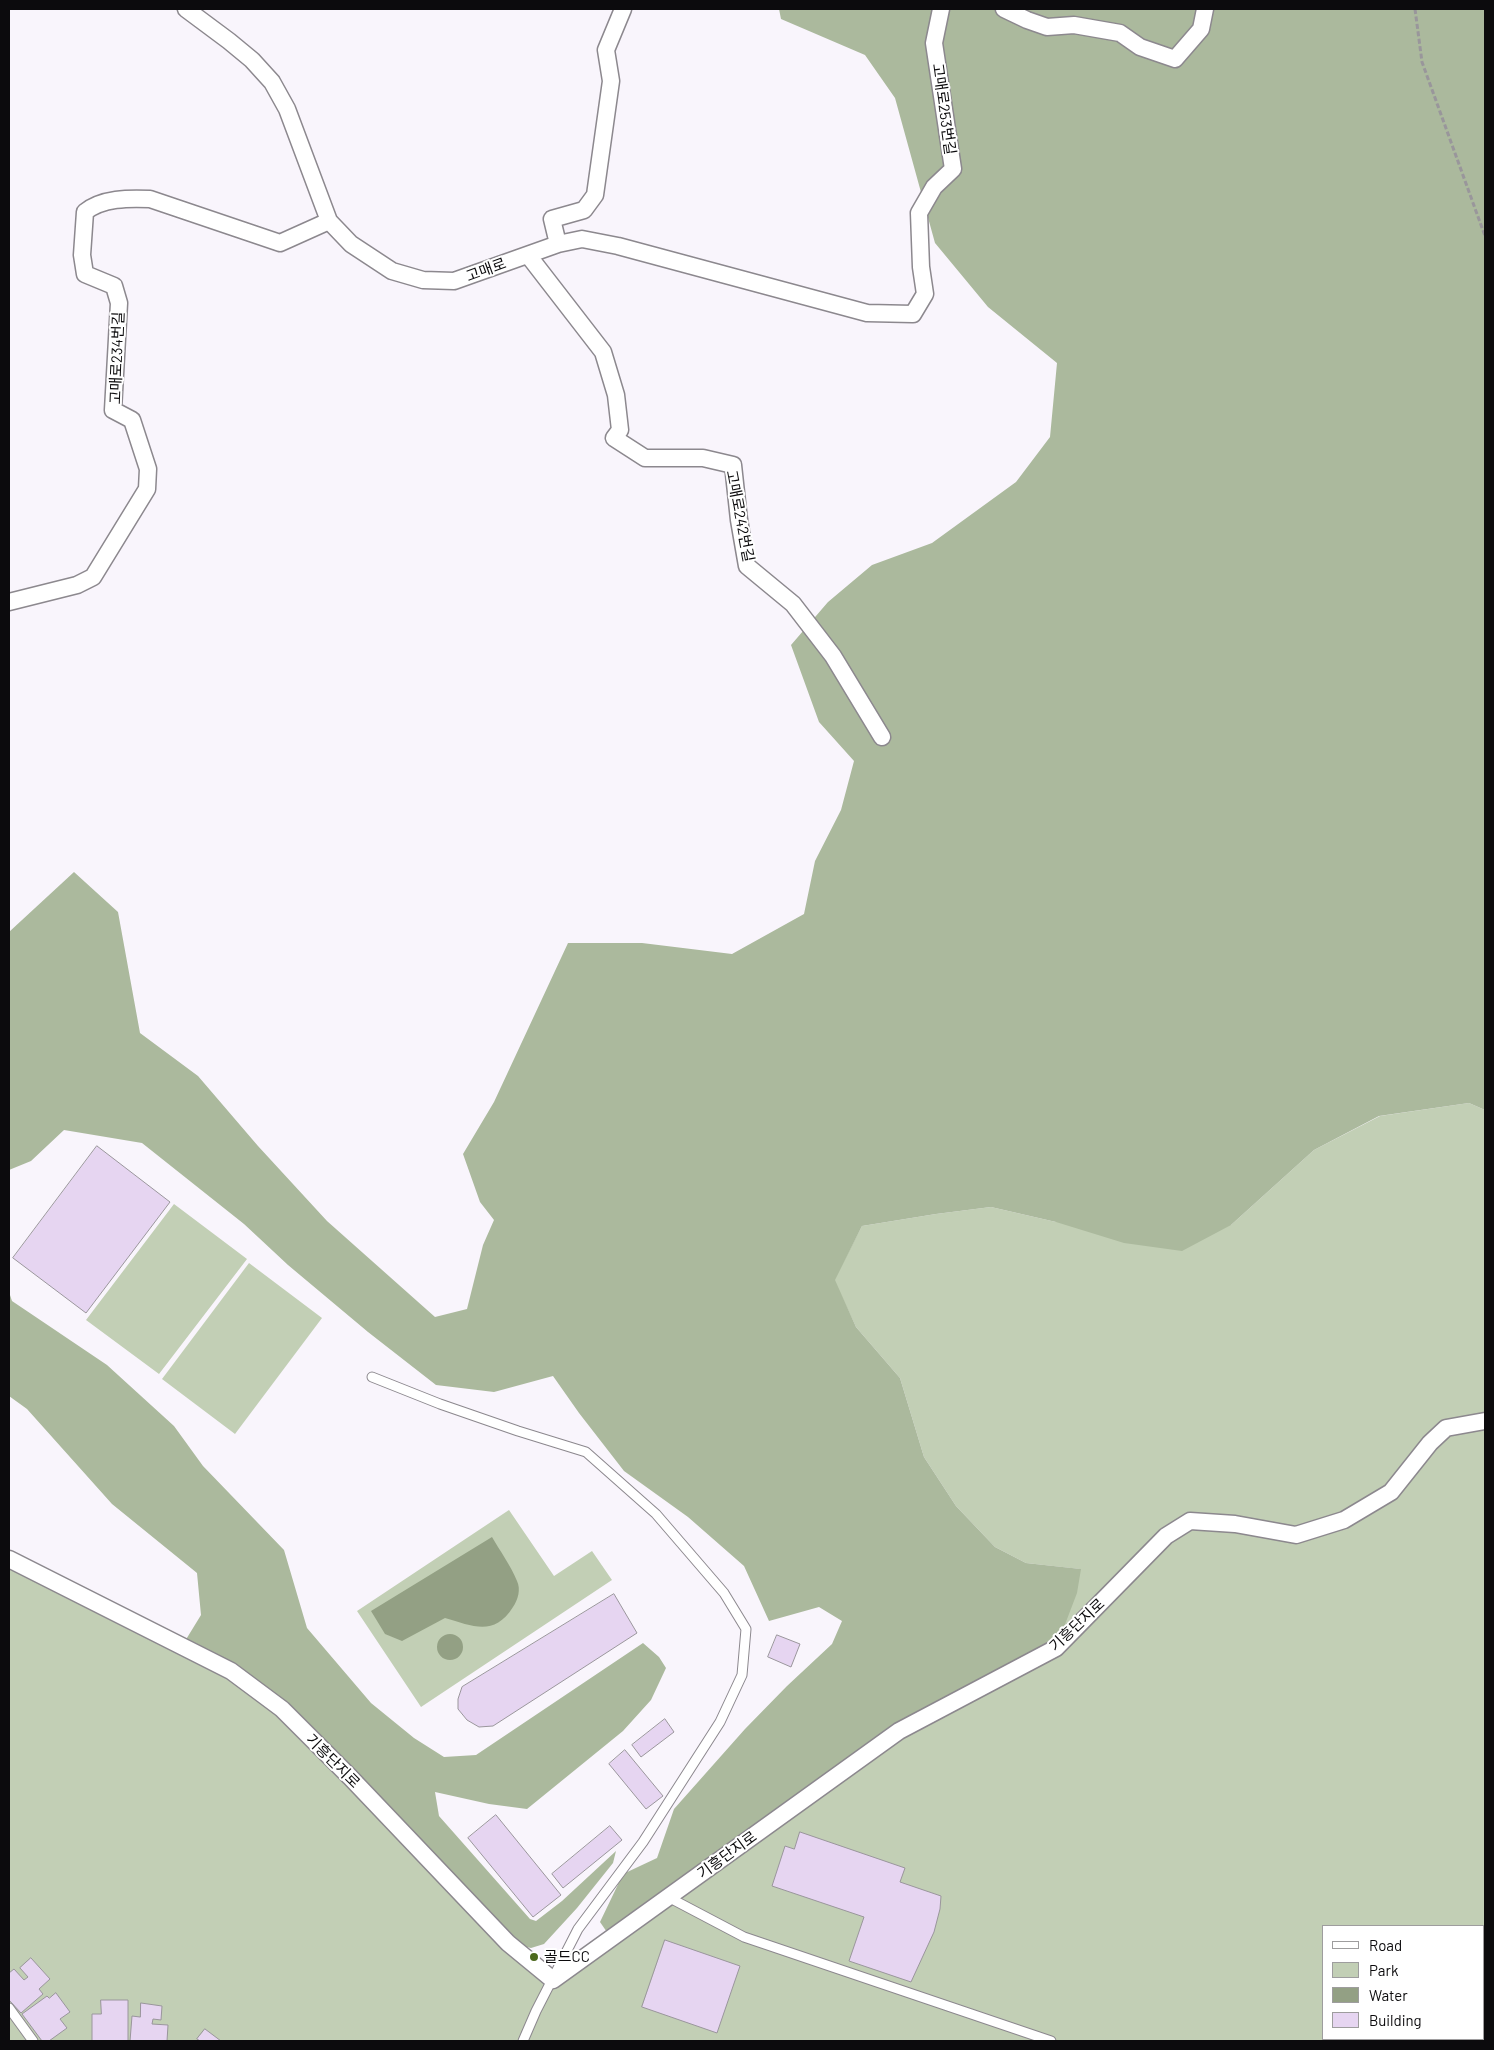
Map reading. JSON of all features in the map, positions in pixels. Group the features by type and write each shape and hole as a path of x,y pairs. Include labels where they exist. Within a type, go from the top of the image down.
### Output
{"street":[{"name":"고매로","path":"186,9 252,60 272,82 287,108 329,221 351,244 392,270 423,280 454,281 558,244 582,239 609,244 867,313 913,314"},
{"path":"558,244 552,218 584,210 595,195 610,81 606,50 623,9"},
{"name":"고매로253번길","path":"913,314 924,294 921,267 920,213 934,187 953,169 934,43 941,9"},
{"path":"1004,9 1047,27 1074,26 1120,33 1140,47 1175,59 1201,29 1205,9"},
{"name":"고매로234번길","path":"9,602 77,585 93,576 147,489 148,469 132,420 113,410 119,303 114,286 85,274 82,254 85,212 94,205 128,198 150,199 280,243 329,221"},
{"name":"고매로242번길","path":"528,255 603,352 616,394 620,430 614,438 645,458 703,458 733,465 739,520 747,566 794,604 833,656 882,737"},
{"name":"기흥단지로","path":"9,1559 231,1670 282,1709 350,1777 508,1943 553,1980 899,1731 1056,1648 1166,1536 1190,1521 1235,1524 1296,1535 1344,1520 1391,1492 1430,1442 1446,1428 1485,1421"}],"lane":[{"path":"372,1377 466,1413 586,1452 656,1514 724,1593 746,1629 742,1675 720,1722 643,1842 578,1929 536,2011 523,2041"},
{"path":"668,1897 744,1937 1051,2041"},
{"path":"9,2008 33,2041"}],"path":[{"path":"1415,9 1422,62 1485,236"}],"green space":[{"path":"1469,1103 1485,1110 1485,2041 9,2041 9,1559 231,1671 554,1979 1080,1569 1026,1563 995,1547 956,1506 924,1457 900,1378 856,1327 834,1280 862,1226 991,1207 1056,1222 1231,1225 1314,1150 1380,1116"},
{"path":"174,1204 247,1259 159,1374 86,1320"},
{"path":"249,1263 322,1318 235,1434 162,1379"},
{"path":"509,1510 554,1576 592,1551 612,1580 421,1707 357,1611"}],"shaded area":[{"path":"779,9 1485,9 1485,1110 1469,1103 1379,1116 1314,1150 1231,1225 1182,1251 1124,1243 1056,1222 991,1207 862,1226 835,1280 856,1327 900,1378 924,1457 956,1506 995,1547 1026,1563 1081,1569 1077,1593 1056,1648 899,1731 611,1938 600,1922 623,1874 657,1858 674,1809 745,1729 832,1644 842,1621 819,1607 769,1621 744,1566 688,1517 624,1471 553,1376 494,1392 436,1385 368,1332 288,1265 244,1224 142,1143 64,1130 31,1161 9,1170 9,932 74,872 118,912 140,1033 198,1076 258,1146 327,1221 435,1317 467,1309 483,1245 494,1220 480,1202 463,1154 494,1102 568,943 642,943 732,954 804,914 815,861 841,810 854,761 819,722 791,645 828,602 872,565 932,543 1016,482 1050,437 1057,363 988,307 935,243 895,98 865,55 781,19"},
{"path":"9,1292 12,1301 107,1365 174,1426 203,1466 284,1550 307,1628 371,1703 414,1738 444,1757 476,1755 643,1643 659,1657 666,1668 651,1700 623,1731 527,1809 489,1804 435,1792 439,1816 530,1919 536,1921 562,1901 616,1851 613,1863 577,1908 544,1944 531,1948 508,1943 282,1709 182,1646 201,1615 197,1573 112,1504 27,1409 9,1396"}],"water":[{"path":"492,1537 512,1570 519,1587 516,1601 506,1616 491,1626 482,1627 445,1618 402,1641 385,1634 371,1611"},
{"path":"450,1634 459,1638 463,1647 459,1656 450,1660 441,1656 437,1647 441,1638"}],"building":[{"path":"97,1146 170,1202 86,1313 13,1258"},
{"path":"614,1594 637,1633 493,1726 479,1727 467,1720 458,1709 458,1699 462,1687"},
{"path":"777,1635 800,1644 791,1667 768,1657"},
{"path":"665,1719 674,1732 641,1757 632,1745"},
{"path":"625,1750 663,1796 646,1809 609,1764"},
{"path":"496,1815 561,1895 533,1917 468,1838"},
{"path":"610,1826 622,1840 563,1888 552,1874"},
{"path":"800,1832 905,1868 900,1882 941,1896 934,1932 911,1982 849,1961 864,1917 772,1886 785,1846 794,1849"},
{"path":"665,1940 740,1966 717,2033 642,2007"},
{"path":"31,1958 50,1979 39,1989 43,1994 21,2013 9,2000 9,1973 14,1969 24,1980 28,1977 20,1968"},
{"path":"56,1993 70,2012 60,2019 67,2028 49,2041 42,2041 22,2014 47,1996 49,1998"},
{"path":"101,2000 128,2000 128,2041 92,2041 92,2014 101,2014"},
{"path":"141,2003 162,2006 161,2020 153,2019 152,2024 168,2025 167,2041 130,2041 132,2016 140,2017"},
{"path":"205,2029 221,2041 200,2041 197,2039"}],"place":[{"name":"골드CC","path":"534,1957"}]}
